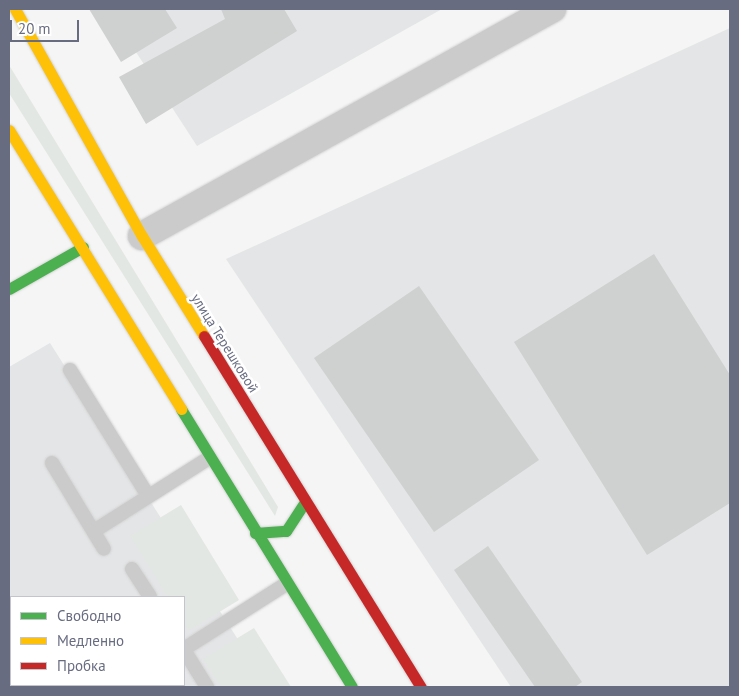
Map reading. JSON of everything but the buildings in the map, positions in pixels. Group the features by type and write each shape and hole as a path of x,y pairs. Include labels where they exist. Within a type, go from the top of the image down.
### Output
{"main road":[{"name":"улица Терешковой","path":"15,9 142,236 421,687"},
{"path":"9,130 286,584 352,687"},
{"path":"9,289 82,247"},
{"path":"255,533 286,532 305,502"}],"street":[{"path":"142,236 552,9"}],"lane":[{"path":"70,370 148,496"},
{"path":"94,531 209,458"},
{"path":"52,463 104,549"},
{"path":"132,569 149,596"},
{"path":"185,649 286,584"},
{"path":"185,652 207,687"}],"shaded area":[{"path":"108,9 442,9 197,146"},
{"path":"730,28 730,687 511,687 226,259"},
{"path":"9,65 278,507 275,516 9,93"},
{"path":"50,343 268,687 9,687 9,367"},
{"path":"181,505 239,600 188,631 185,625 185,596 167,596 130,536"},
{"path":"254,628 291,687 221,687 203,659"}],"traffic: fast":[{"path":"9,289 83,247"},
{"path":"181,409 352,687"},
{"path":"255,533 286,531 305,502"}],"traffic: slow":[{"path":"15,9 142,236 204,336"},
{"path":"9,130 181,409"}],"traffic: jam":[{"path":"204,336 421,687"}]}
